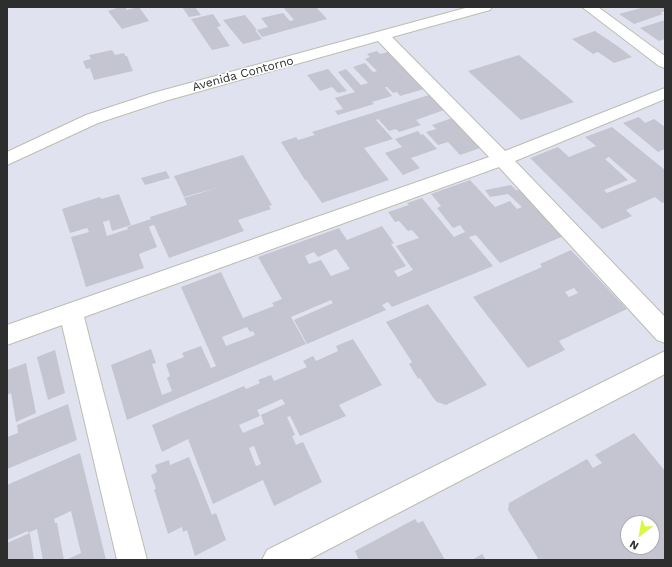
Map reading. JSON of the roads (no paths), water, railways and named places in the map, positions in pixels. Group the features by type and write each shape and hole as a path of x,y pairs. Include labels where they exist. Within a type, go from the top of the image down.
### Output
{"street":[{"name":"Avenida Contorno","path":"7,159 92,119 159,97 485,7"},
{"path":"589,7 665,63"},
{"path":"382,36 502,159 665,333"},
{"path":"7,335 502,159 665,93"},
{"path":"71,313 132,560"},
{"path":"277,560 665,362"}]}
